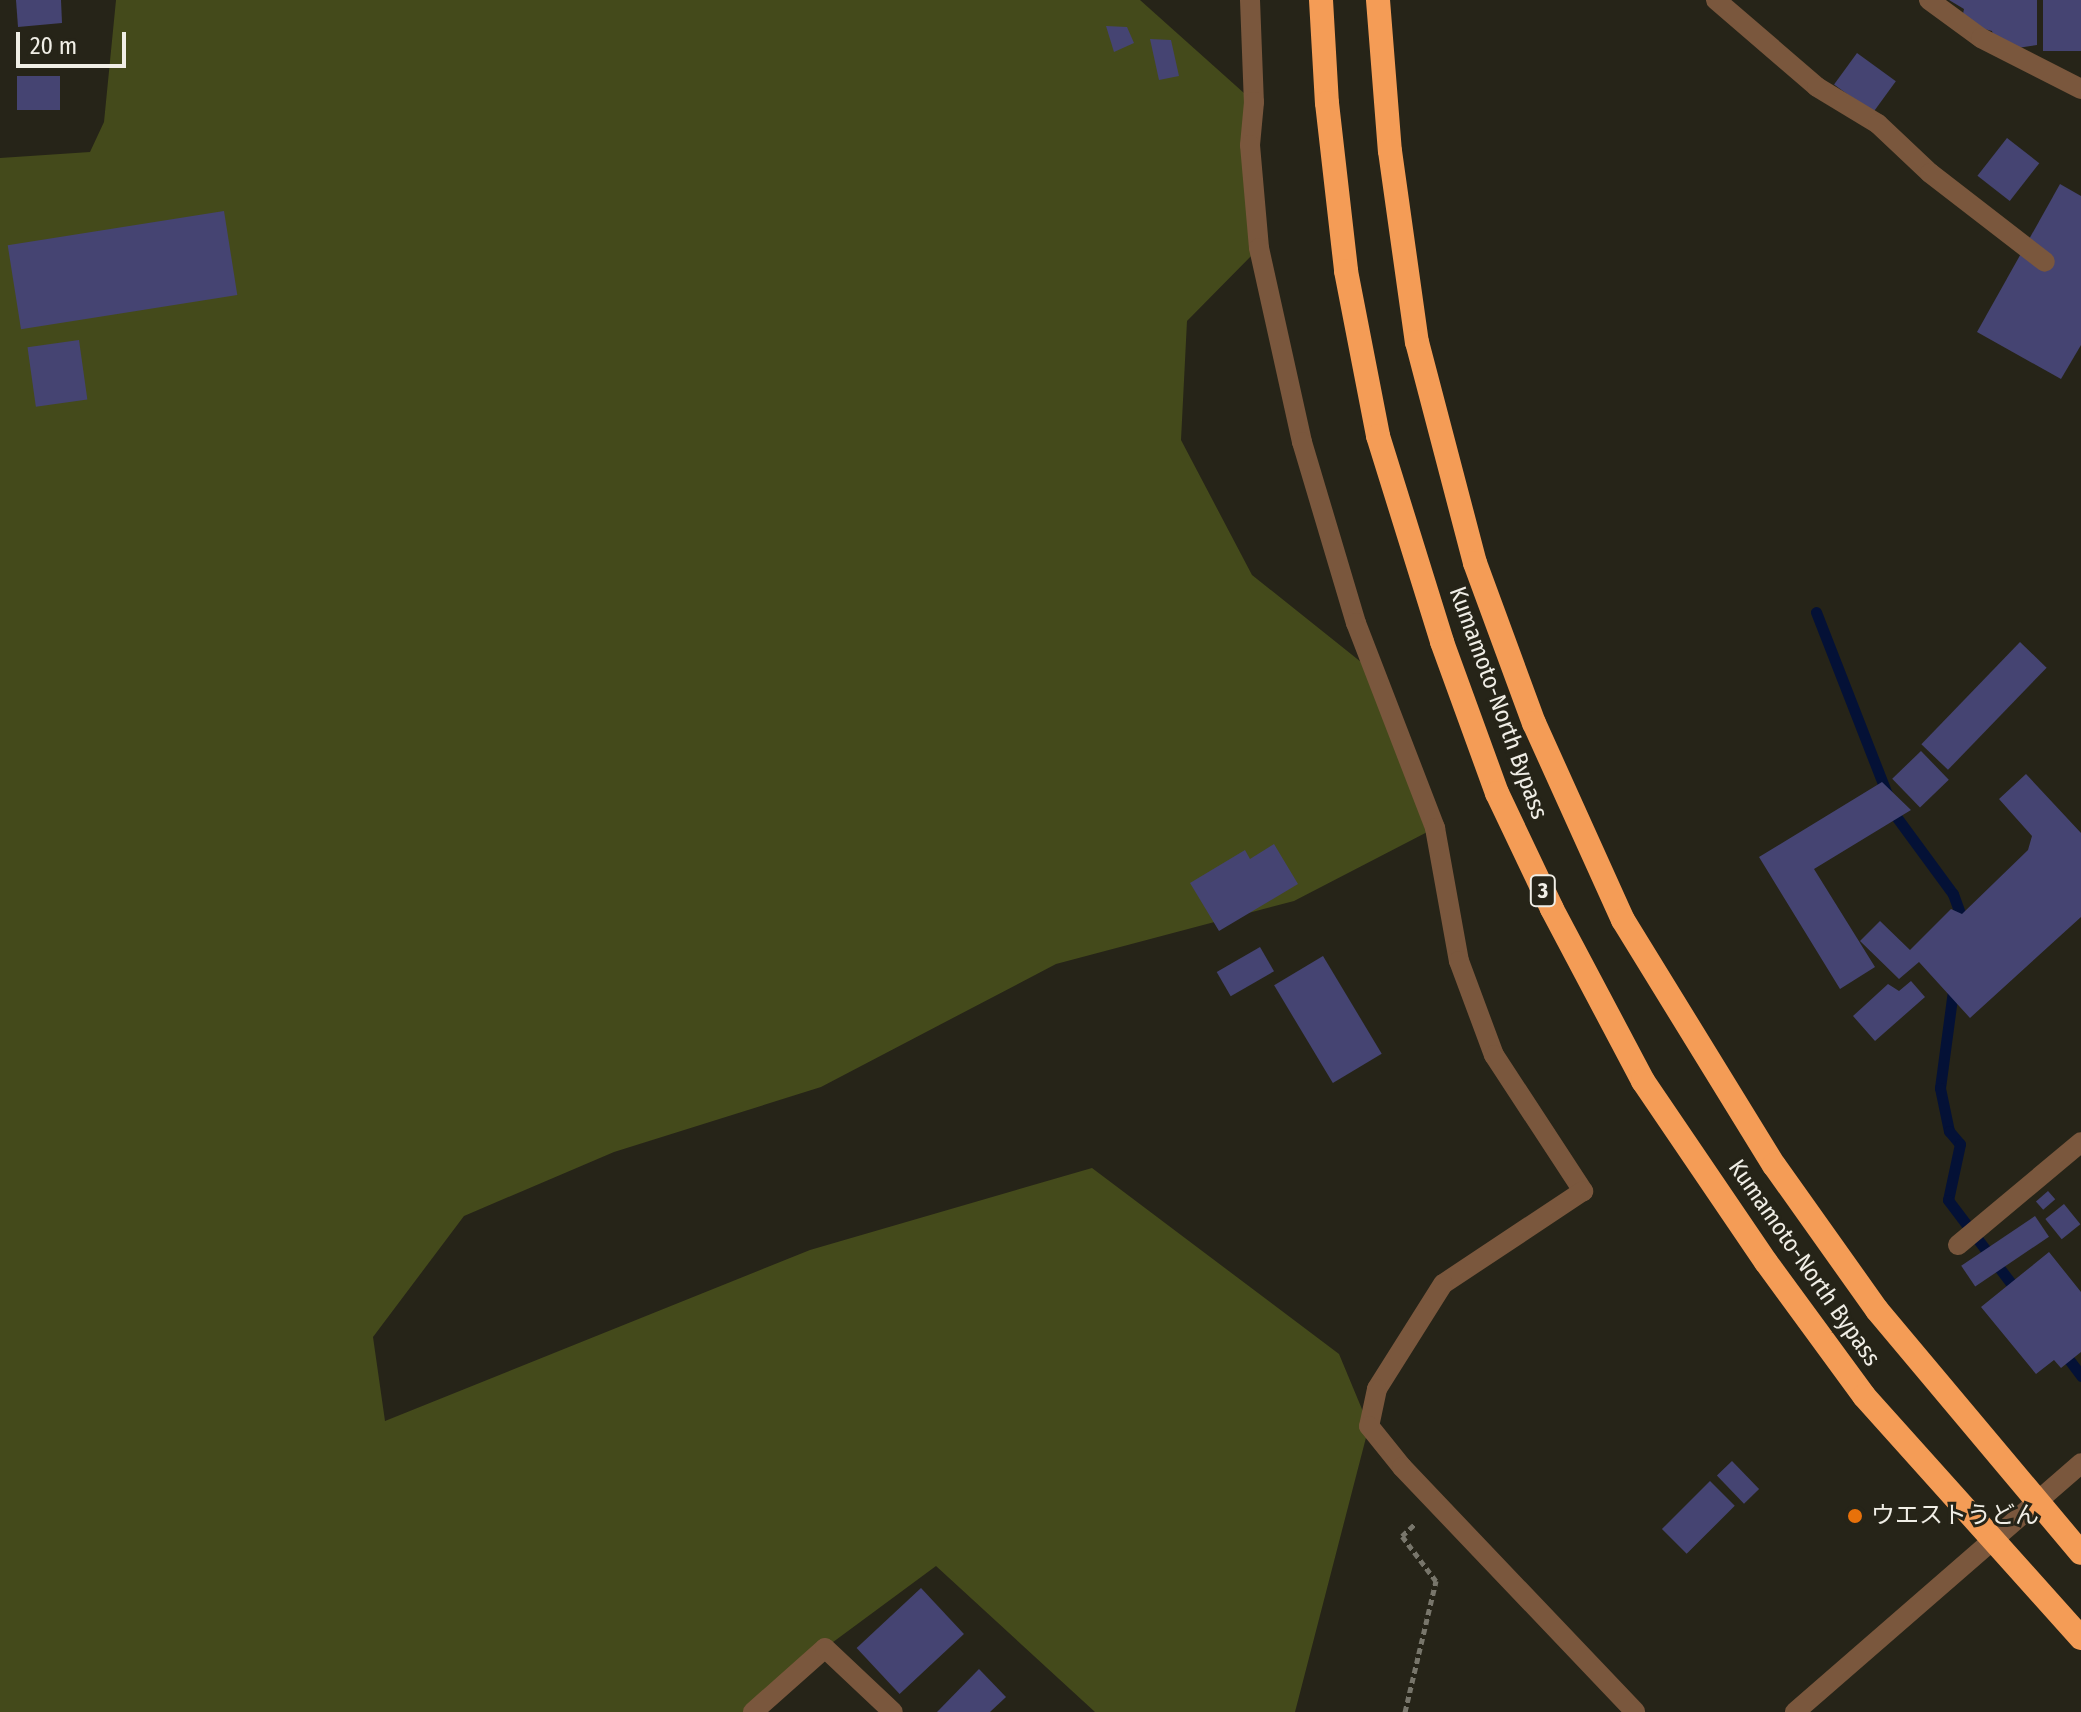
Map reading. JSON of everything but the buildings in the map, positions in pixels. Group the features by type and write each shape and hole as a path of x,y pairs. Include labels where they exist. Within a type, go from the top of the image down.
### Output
{"highway":[{"name":"Kumamoto-North Bypass","path":"1321,0 1327,103 1346,271 1378,436 1442,642 1497,793 1552,909 1643,1081 1766,1262 1864,1396 2081,1638"},
{"name":"Kumamoto-North Bypass","path":"1378,0 1390,151 1417,342 1475,563 1534,723 1623,920 1774,1165 1877,1310 2081,1553"}],"street":[{"path":"1250,0 1254,102 1250,145 1259,248 1302,442 1356,623 1435,828 1459,961 1494,1055 1583,1191 1443,1284 1377,1389 1369,1426 1437,1503 1635,1712"},
{"path":"1716,0 1817,87 1878,124 1930,173 2045,262"},
{"path":"1929,0 1981,38 2081,89"},
{"path":"1958,1245 2081,1142"},
{"path":"1795,1712 2081,1463"},
{"path":"753,1712 825,1648 893,1712"}],"path":[{"path":"1405,1712 1436,1581 1402,1536 1437,1503"}],"green space":[{"path":"116,0 1140,0 1254,102 1259,248 1187,321 1181,440 1252,575 1376,674 1435,828 1294,901 1056,964 821,1087 614,1152 464,1216 373,1337 385,1421 810,1250 1092,1168 1339,1354 1369,1426 1295,1712 1095,1712 936,1566 825,1648 753,1712 0,1712 0,158 90,152 104,122"}],"waterway":[{"path":"1816,612 1895,815 1953,894 1965,927"},
{"path":"1954,983 1940,1088 1949,1131 1960,1144 1948,1200 2019,1294"},
{"path":"2061,1349 2081,1376"}],"place":[{"name":"ウエストうどん","path":"1855,1516"}]}
